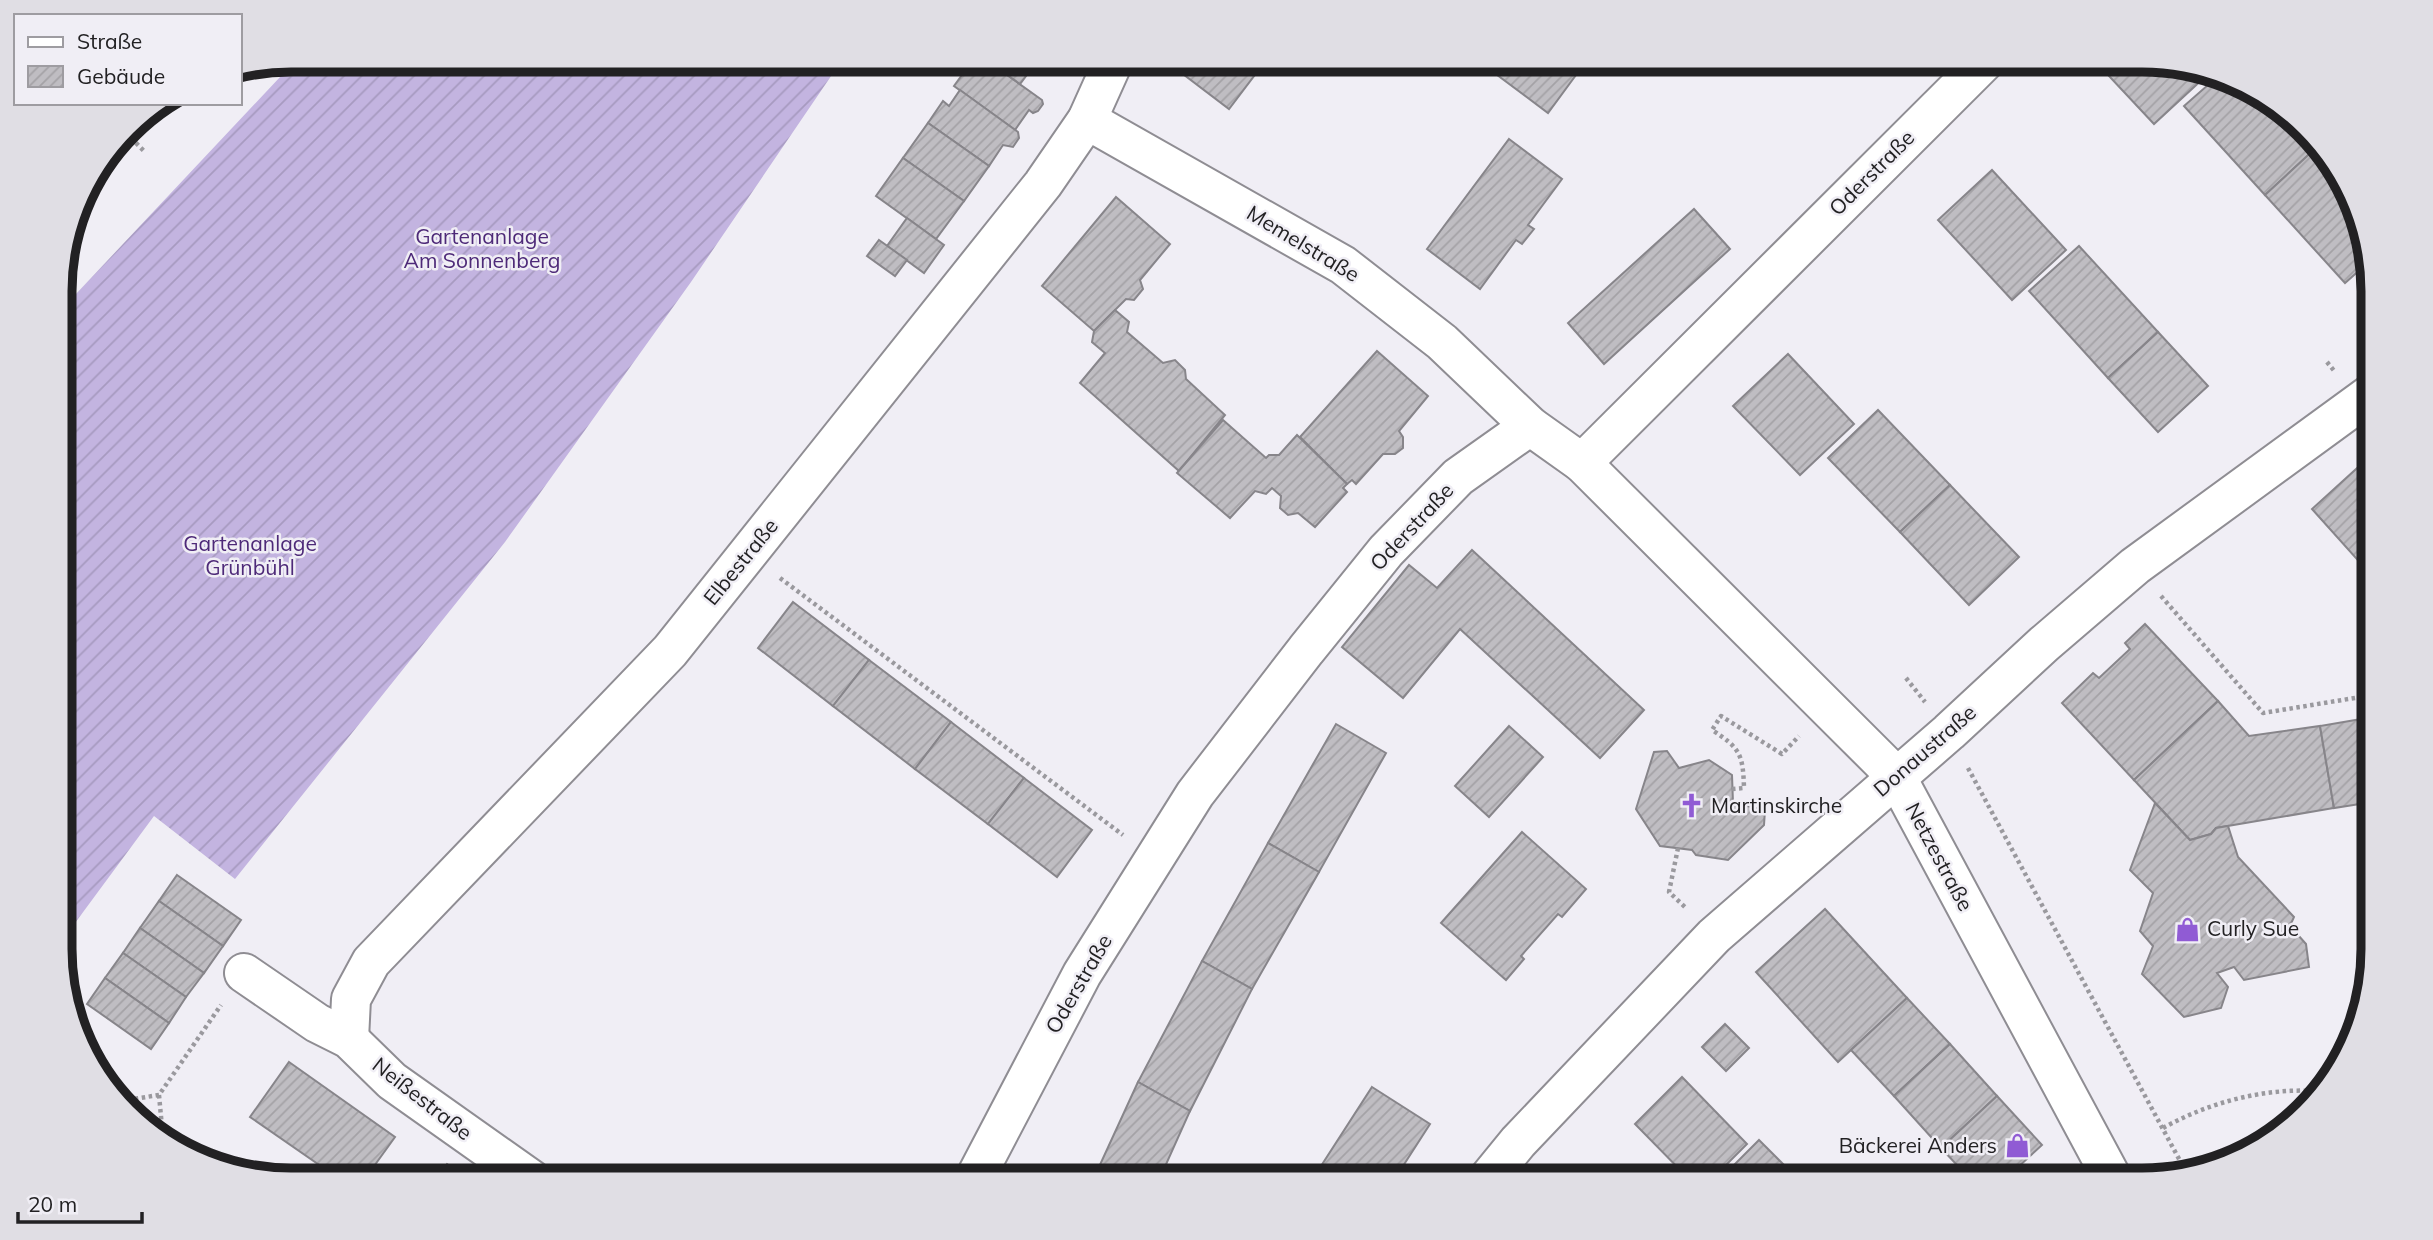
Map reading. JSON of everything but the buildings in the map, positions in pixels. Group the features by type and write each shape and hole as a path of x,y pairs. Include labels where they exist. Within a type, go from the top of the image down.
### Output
{"street":[{"name":"Elbestraße","path":"349,1039 351,999 370,962 670,650 1034,195 1087,120 1109,72"},
{"name":"Oderstraße","path":"1582,463 1965,72"},
{"name":"Memelstraße","path":"1087,120 1343,265 1442,342 1531,426"},
{"name":"Donaustraße","path":"1497,1168 1518,1142 1714,936 2135,566 2361,401"},
{"name":"Oderstraße","path":"980,1168 1082,974 1195,794 1386,551 1458,477 1531,426"},
{"path":"1531,426 1582,463"},
{"name":"Netzestraße","path":"1582,463 1896,776 2101,1168"},
{"name":"Neißestraße","path":"244,973 317,1023 349,1039 392,1081 515,1168"}],"path":[{"path":"132,140 144,151"},
{"path":"748,554 1154,859"},
{"path":"2135,566 2263,713 2361,697"},
{"path":"1906,678 1949,732 2182,1164"},
{"path":"1732,789 1744,788 1743,770 1735,745 1712,730 1721,716 1782,754 1826,707"},
{"path":"1678,848 1669,892 1714,936"},
{"path":"160,1124 159,1095 244,973"},
{"path":"2163,1128 2204,1109 2239,1097 2309,1091"},
{"path":"131,1099 159,1095"}],"green space":[{"path":"284,72 834,72 691,282 505,542 235,879 154,816 72,927 72,298"}],"place":[{"name":"Martinskirche","path":"1691,806"},
{"name":"Curly Sue","path":"2187,929"},
{"name":"Bäckerei Anders","path":"2017,1146"}],"park label":[{"name":"Gartenanlage Am Sonnenberg","path":"482,249"},
{"name":"Gartenanlage Grünbühl","path":"250,556"}]}
